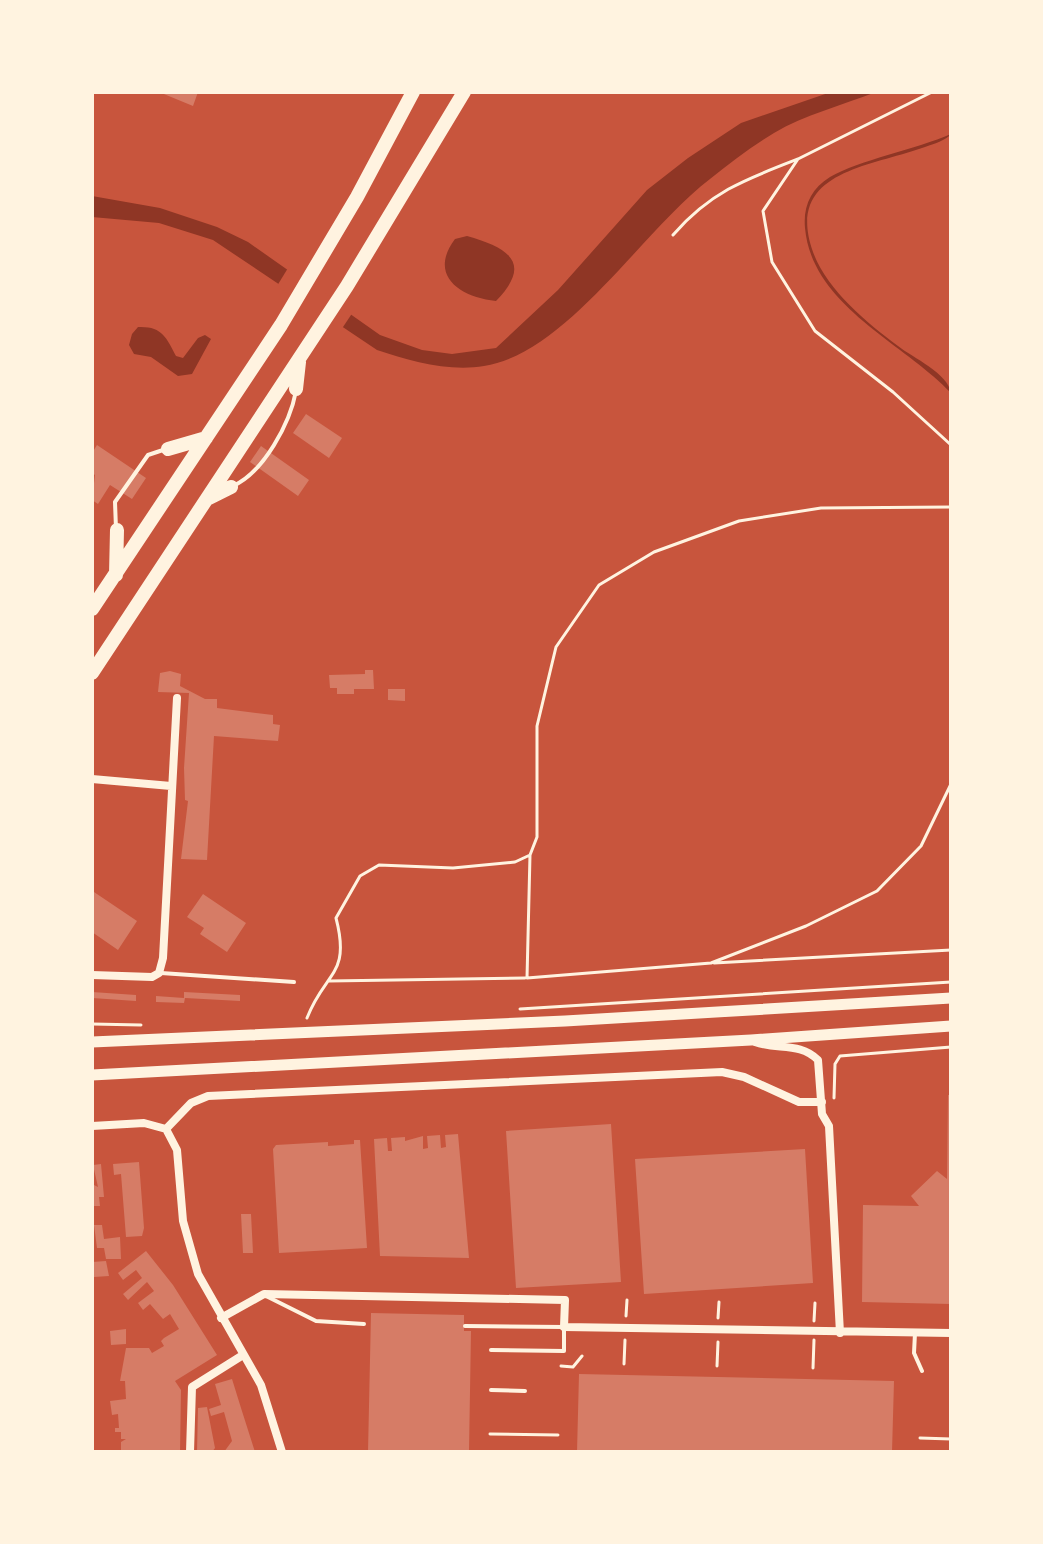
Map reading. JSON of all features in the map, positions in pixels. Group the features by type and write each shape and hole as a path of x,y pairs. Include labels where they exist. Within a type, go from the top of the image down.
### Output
{"highway":[{"path":"92,609 281,325 413,92"},
{"path":"92,673 347,286 464,92"},
{"path":"296,389 299,358"},
{"path":"168,449 206,438"},
{"path":"206,501 231,487"},
{"path":"116,576 117,530"}],"main road":[{"path":"92,1042 565,1021 951,998"},
{"path":"92,1075 751,1040 951,1026"}],"street":[{"path":"92,975 152,977 159,973 163,958 177,698"},
{"path":"92,779 171,786"},
{"path":"751,1040 766,1046 793,1046 809,1051 818,1060 822,1102 829,1126 840,1333"},
{"path":"166,1129 179,1113 208,1096 641,1073 722,1072 744,1077 799,1102 822,1102"},
{"path":"92,1126 144,1123 166,1129 177,1150 188,1240 198,1274 261,1385 282,1452"},
{"path":"221,1318 264,1294 565,1300 564,1327 951,1333"},
{"path":"190,1452 192,1387 243,1355"}],"lane":[{"path":"231,487 248,479 292,414 296,389"},
{"path":"117,530 115,502 148,455 168,449"},
{"path":"159,973 294,982"},
{"path":"264,1294 316,1321 364,1324"},
{"path":"465,1326 564,1327 564,1351 491,1350"},
{"path":"915,1333 914,1353 922,1371"},
{"path":"491,1390 525,1391"}],"path":[{"path":"673,235 696,208 737,182 798,159 932,92"},
{"path":"798,159 763,211 772,262 815,331 893,392 951,445"},
{"path":"527,978 530,855 537,837 537,726 556,647 599,585 654,552 739,521 821,508 951,507"},
{"path":"711,963 806,926 877,891 921,846 951,784"},
{"path":"321,1021 305,1022 317,992 339,967 343,947 336,918 360,876 379,865 453,868 515,862 530,855"},
{"path":"329,981 527,978 711,963 951,950"},
{"path":"510,1009 951,982"},
{"path":"822,1102 836,1097 835,1064 840,1056 951,1047"},
{"path":"561,1366 573,1367 582,1356"},
{"path":"490,1434 558,1435"},
{"path":"920,1438 951,1439"}],"shaded area":[{"path":"831,92 876,92 798,121 749,149 684,201 603,287 545,339 515,356 484,366 443,366 377,350 213,240 159,223 92,217 92,196 160,208 217,227 248,242 380,335 422,350 452,354 496,348 558,290 647,190 688,158 741,123"},
{"path":"951,134 932,145 838,177 821,188 811,204 807,225 819,266 838,292 873,327 944,379 951,393 863,321 824,280 811,255 805,220 813,193 830,177 856,165"},
{"path":"467,236 494,246 511,259 513,276 496,301 470,295 452,282 446,273 447,252 455,239"},
{"path":"138,327 158,331 166,338 176,356 183,358 198,338 205,335 211,339 192,374 178,376 151,357 134,354 129,345"}],"pier":[{"path":"288,268 353,312 341,330 277,286"}],"building":[{"path":"159,92 198,92 193,106"},
{"path":"306,414 342,438 329,458 293,433"},
{"path":"97,445 146,478 132,499 110,485 98,504 92,500 95,475 92,473 92,453"},
{"path":"261,446 309,480 298,496 250,462"},
{"path":"365,670 373,670 374,689 354,689 354,694 337,694 337,688 330,688 329,675 365,674"},
{"path":"170,671 181,674 180,686 205,699 217,699 217,708 273,715 273,724 280,725 278,741 214,736 207,860 181,859 188,801 185,800 184,768 189,693 158,692 160,673"},
{"path":"388,689 405,689 405,701 388,700"},
{"path":"94,892 137,921 118,950 92,932"},
{"path":"203,894 246,923 227,952 200,934 204,928 187,917"},
{"path":"92,992 136,995 136,1001 92,998"},
{"path":"184,992 240,995 240,1001 185,998 184,1003 156,1002 156,996 184,998"},
{"path":"948,1095 951,1095 951,1304 862,1302 863,1205 919,1206 911,1196 913,1194 937,1171 947,1179"},
{"path":"611,1124 621,1282 516,1288 506,1131"},
{"path":"458,1134 469,1258 380,1256 374,1139 387,1138 388,1151 392,1151 391,1138 405,1137 405,1141 423,1136 423,1149 428,1148 427,1136 440,1135 441,1148 446,1147 445,1135"},
{"path":"354,1140 360,1140 367,1248 279,1253 273,1149 276,1145 354,1144"},
{"path":"805,1149 813,1283 644,1294 635,1159"},
{"path":"139,1162 144,1228 142,1236 126,1237 121,1174 114,1175 113,1164"},
{"path":"101,1164 104,1197 99,1197 100,1206 92,1206 92,1184 98,1187 93,1165"},
{"path":"241,1214 251,1214 253,1253 243,1253"},
{"path":"94,1225 102,1225 104,1239 120,1237 121,1259 106,1259 104,1248 97,1248"},
{"path":"146,1251 173,1285 217,1355 175,1381 181,1390 180,1452 121,1451 121,1442 126,1439 121,1439 121,1432 115,1432 115,1428 119,1428 118,1414 112,1415 110,1401 126,1399 125,1381 120,1381 126,1348 149,1348 152,1353 164,1346 161,1341 164,1338 179,1329 170,1314 163,1319 150,1304 143,1310 138,1303 154,1291 147,1282 128,1300 123,1294 142,1278 136,1270 123,1280 118,1273"},
{"path":"106,1261 109,1276 94,1277 92,1262"},
{"path":"371,1313 464,1315 464,1331 471,1331 469,1452 368,1452"},
{"path":"126,1329 126,1344 111,1345 110,1331"},
{"path":"579,1374 894,1381 892,1452 577,1452"},
{"path":"232,1379 255,1452 224,1452 232,1441 224,1412 211,1416 209,1409 221,1405 215,1384"},
{"path":"207,1407 215,1448 212,1452 197,1452 198,1408"}]}
